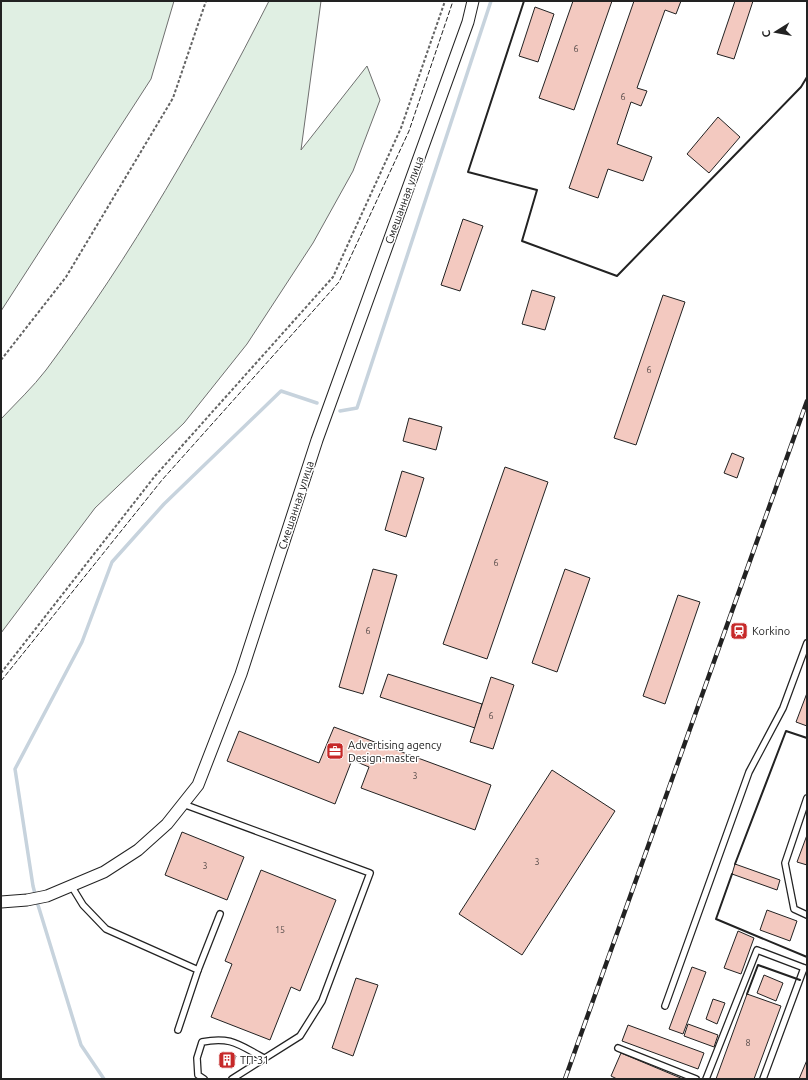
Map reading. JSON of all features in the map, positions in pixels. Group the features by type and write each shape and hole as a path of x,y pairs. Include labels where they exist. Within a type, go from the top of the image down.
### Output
{"street":[{"name":"Смешанная улица","path":"1,902 27,900 47,896 72,887 104,872 138,850 167,824 198,785 242,674 317,440 468,22 473,1"}],"lane":[{"path":"665,1006 749,772 783,708 807,643"},
{"path":"807,798 785,863 794,909 807,915"},
{"path":"183,804 370,873 322,1001 300,1036 232,1079"},
{"path":"72,887 83,905 106,929 198,970"},
{"path":"178,1030 198,970 220,914"},
{"path":"706,1079 757,950 806,968 763,1079"},
{"path":"204,1079 198,1075 197,1058 202,1042 216,1039 231,1040 264,1058"},
{"path":"618,1048 696,1079"}],"path":[{"path":"1,360 66,277 173,98 206,1"},
{"path":"1,673 156,476 333,277 401,128 445,1"}],"green space":[{"path":"1,1 174,1 151,79 1,311"},
{"path":"269,1 321,1 301,150 367,66 380,100 353,171 313,243 247,344 184,423 95,508 1,633 1,419 46,370 108,282 193,144"}],"building":[{"path":"573,1 612,1 574,110 539,98"},
{"path":"634,1 681,1 676,14 665,10 637,88 647,91 641,106 631,102 617,144 652,157 643,181 608,169 598,198 569,188"},
{"path":"735,1 753,1 734,59 717,54"},
{"path":"535,7 554,14 538,62 519,56"},
{"path":"718,117 740,137 709,173 687,154"},
{"path":"463,219 483,226 460,291 441,285"},
{"path":"532,290 555,297 545,330 522,324"},
{"path":"663,295 685,302 636,445 614,438"},
{"path":"409,418 442,427 436,450 403,441"},
{"path":"732,453 744,458 737,478 724,473"},
{"path":"505,467 548,482 487,659 443,644"},
{"path":"402,471 424,478 406,537 385,530"},
{"path":"373,569 397,575 363,694 339,687"},
{"path":"565,569 590,578 557,672 532,663"},
{"path":"678,595 700,602 665,704 643,696"},
{"path":"388,674 482,704 475,728 380,697"},
{"path":"491,677 514,685 493,749 470,742"},
{"path":"807,693 807,726 796,722"},
{"path":"334,727 491,785 475,830 361,788 369,767 352,760 335,804 227,761 239,731 319,763"},
{"path":"552,770 615,811 522,955 459,914"},
{"path":"182,832 244,857 227,900 165,875"},
{"path":"807,835 807,865 797,862"},
{"path":"735,864 780,880 777,890 732,874"},
{"path":"261,870 336,900 300,991 291,987 270,1040 211,1017 232,964 225,961"},
{"path":"767,910 797,921 790,941 760,930"},
{"path":"738,931 754,938 741,974 724,968"},
{"path":"692,967 706,972 683,1034 669,1029"},
{"path":"764,975 783,983 776,1001 757,993"},
{"path":"356,978 378,985 353,1056 332,1048"},
{"path":"747,994 781,1006 754,1079 716,1079"},
{"path":"713,999 725,1003 717,1024 706,1019"},
{"path":"688,1024 718,1035 714,1047 684,1036"},
{"path":"628,1025 704,1053 698,1069 622,1041"},
{"name":"ТП-31","path":"223,1052 236,1056 232,1068 219,1065"},
{"path":"621,1053 683,1079 617,1079 611,1076"},
{"path":"807,1060 807,1079 799,1079"}],"waterway":[{"path":"340,411 357,408 491,1"},
{"path":"104,1079 81,1045 38,905 33,886 15,769 82,642 112,562 164,504 281,391 317,403"}],"railway":[{"path":"565,1079 807,401"}],"fence":[{"path":"1,681 162,480 339,282 409,131 453,1"}],"wall":[{"path":"524,1 468,172 537,190 522,241 617,276 801,87 807,77"},
{"path":"735,864 786,731 807,738"},
{"path":"732,874 716,919 807,957"},
{"path":"747,994 758,965 800,980"}],"place":[{"name":"Korkino","path":"739,631"},
{"name":"Advertising agency Design-master","path":"335,751"},
{"name":"ТП-31","path":"227,1060"}]}
